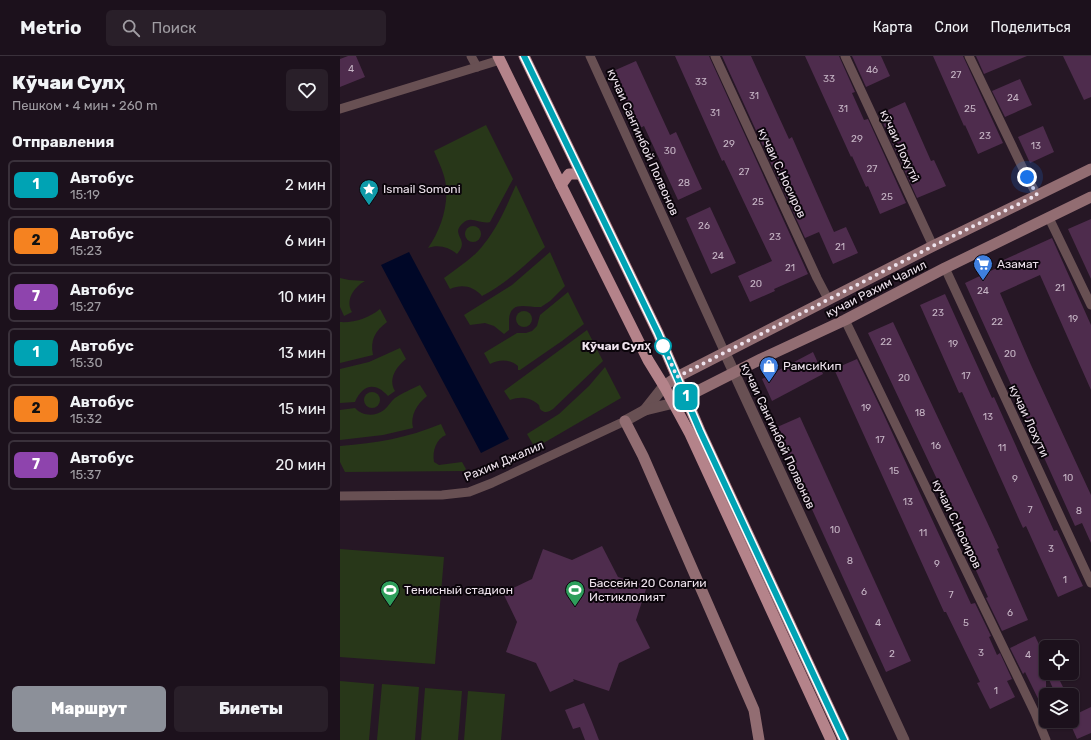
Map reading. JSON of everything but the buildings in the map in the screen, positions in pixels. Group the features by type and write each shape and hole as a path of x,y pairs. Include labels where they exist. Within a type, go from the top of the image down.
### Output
{"main road":[{"path":"524,56 658,333 706,446 844,740"},
{"path":"499,58 560,185 648,360 690,434 831,740"},
{"name":"кучаи Рахим Чалил","path":"664,386 677,377 828,299 1091,169"},
{"path":"560,185 569,174 581,174"},
{"name":"кучаи Рахим Чалил","path":"674,404 734,372 845,320 945,268 1091,197"},
{"path":"625,421 643,456 754,710 759,740"}],"street":[{"path":"471,56 477,67"},
{"name":"кучаи Сангинбой Полвонов","path":"590,56 725,353 904,740"},
{"name":"кучаи С.Носиров","path":"715,56 828,299"},
{"name":"кӯчаи Лохутӣ","path":"845,56 933,246"},
{"path":"969,56 1037,195"},
{"path":"340,109 477,67 499,58"},
{"path":"1049,218 1091,305"},
{"name":"кучаи Лохути","path":"945,268 1091,583"},
{"name":"кучаи С.Носиров","path":"845,320 1035,713 1046,740"},
{"path":"645,410 664,386"},
{"path":"645,410 674,404"},
{"name":"Рахим Джалил","path":"340,496 442,495 469,492 492,483 625,421 645,410"}],"green space":[{"path":"486,125 513,179 490,222 487,223 469,220 459,227 458,231 462,245 457,254 443,247 436,246 428,248 437,233 443,216 446,197 444,176 434,151"},
{"path":"516,185 545,247 507,280 482,296 475,290 463,286 450,289 444,278 470,258 484,244 498,223"},
{"path":"473,226 480,231 481,234 476,241 473,242 466,237 465,234 470,227"},
{"path":"550,252 565,286 550,301 541,307 520,306 513,309 510,313 509,330 504,334 494,326 485,323 470,325 464,315 512,285"},
{"path":"340,278 365,281 354,290 350,298 350,307 352,312 344,316 340,307"},
{"path":"568,292 584,324 520,370 518,370 518,366 508,361 497,361 490,364 484,353 517,333 532,331 537,326 540,315"},
{"path":"380,309 387,322 374,336 372,345 373,355 340,363 340,322 351,322 361,319"},
{"path":"524,311 530,313 532,319 530,325 524,327 518,325 516,319 518,313"},
{"path":"587,330 603,361 553,409 548,412 543,412 536,402 525,398 510,400 504,391"},
{"path":"400,348 406,359 396,369 394,374 392,382 395,391 388,396 378,388 369,387 361,392 355,402 340,403 340,369 369,362"},
{"path":"605,367 621,398 535,448 527,434 559,414 589,386"},
{"path":"420,385 427,396 420,403 413,414 413,428 383,435 340,440 340,410 355,408 361,413 369,415 377,414 384,410 398,396"},
{"path":"372,392 378,394 380,400 378,406 372,408 366,406 364,400 366,394"},
{"path":"441,424 446,435 437,442 434,462 439,465 462,462 466,469 464,471 345,472 340,462 340,446 392,439 416,433"},
{"name":"Тенисный стадион","path":"340,549 444,557 435,664 340,657"},
{"path":"340,681 374,684 369,740 340,740"},
{"path":"382,684 419,687 415,740 377,740"},
{"path":"425,688 462,691 458,740 421,740"},
{"path":"468,691 505,694 501,740 464,740"}],"water":[{"path":"409,252 509,439 481,453 381,265"}],"bus line":[{"name":"1","path":"524,56 658,333 700,431 844,740"}],"place":[{"name":"Ismail Somoni","path":"369,206"},
{"name":"Азамат","path":"983,281"},
{"name":"Кӯчаи Сулҳ","path":"663,346"},
{"name":"РамсиКип","path":"769,383"},
{"name":"Тенисный стадион","path":"390,607"},
{"name":"Бассейн 20 Солагии Истиклолият","path":"575,607"}],"route":[{"path":"663,346 662,342 677,377 828,299 1037,195 1027,177"}]}
